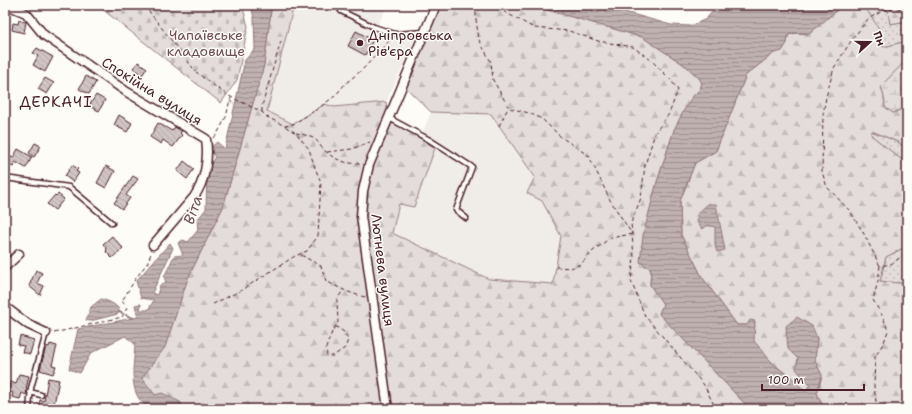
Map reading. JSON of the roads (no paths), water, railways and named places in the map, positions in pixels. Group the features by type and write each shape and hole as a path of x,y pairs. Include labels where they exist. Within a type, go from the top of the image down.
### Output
{"street":[{"name":"Спокійна вулиця","path":"7,5 26,13 44,35 108,79 206,139 207,156 200,189 153,245"},
{"name":"Лютнева вулиця","path":"388,409 361,216 363,191 369,165 436,5"},
{"path":"5,267 20,254"},
{"path":"5,307 30,325 46,333"}],"lane":[{"path":"341,11 374,27 395,34 425,32"},
{"path":"389,118 472,167 456,210 466,218"},
{"path":"5,178 69,187 112,223"},
{"path":"29,409 30,392 46,333"},
{"path":"30,392 41,395"}],"waterway":[{"path":"126,315 133,318"}],"place":[{"name":"Дніпровська Рів'єра","path":"360,43"}],"district":[{"name":"ДЕРКАЧІ","path":"56,102"}],"park label":[{"name":"Чапаївське кладовище","path":"206,44"}],"water label":[{"name":"Віта","path":"193,210"}]}
